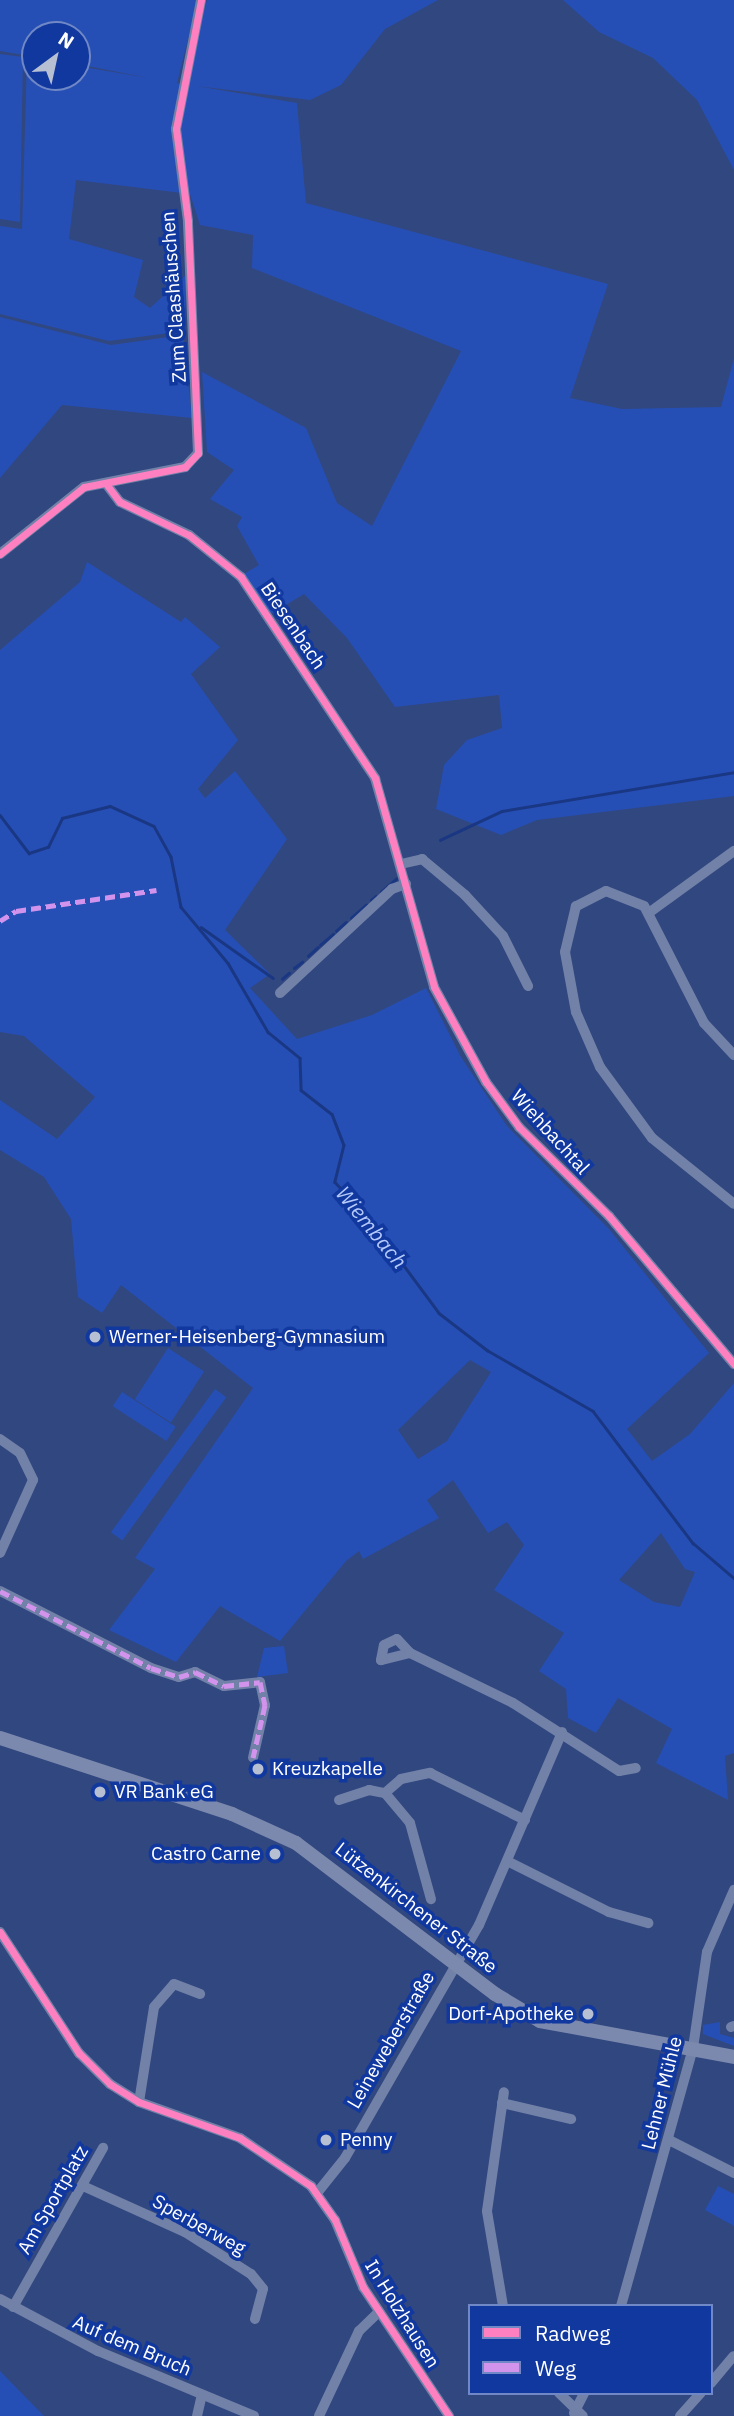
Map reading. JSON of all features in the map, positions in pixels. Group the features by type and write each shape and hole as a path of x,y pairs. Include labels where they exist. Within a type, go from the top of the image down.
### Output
{"main road":[{"name":"Lützenkirchener Straße","path":"0,1738 282,1836 350,1878 456,1963 540,2021 734,2057"}],"street":[{"name":"Zum Claashäuschen","path":"107,485 185,467 198,453 189,263 176,129 201,0"},
{"path":"0,554 69,496 107,485"},
{"name":"Biesenbach","path":"107,485 120,502 189,535 241,578 366,760 406,884"},
{"path":"0,537 10,545"},
{"path":"650,912 734,851"},
{"path":"401,864 422,859 465,895 503,936 528,986"},
{"path":"280,993 392,889 406,884"},
{"name":"Wiehbachtal","path":"406,884 433,987 486,1082 519,1128 609,1216 733,1362"},
{"path":"734,1055 704,1023 650,912 624,893 607,891 576,906 565,952 576,1012 600,1067 634,1118 734,1203"},
{"path":"12,1446 24,1437"},
{"path":"0,1439 12,1446 27,1461 32,1490 0,1553"},
{"path":"0,1591 151,1668 178,1677 195,1672 225,1686 260,1682 265,1705 253,1758"},
{"path":"410,1653 562,1732 619,1771 636,1768"},
{"name":"Leineweberstraße","path":"317,2193 345,2158 456,1963 509,1862 562,1732"},
{"path":"385,1793 401,1779 442,1775 524,1820"},
{"path":"339,1800 369,1790 385,1793 410,1823 431,1899"},
{"path":"509,1862 608,1912 648,1923"},
{"name":"Lehner Mühle","path":"622,2304 693,2049 707,1952 734,1890"},
{"name":"In Holzhausen","path":"0,1932 79,2053 139,2102 240,2137 295,2171 317,2193 379,2312 449,2416"},
{"path":"139,2102 154,2007 174,1983 200,1994"},
{"path":"503,2304 487,2211 503,2097 571,2119"},
{"path":"669,2140 734,2173"},
{"name":"Am Sportplatz","path":"13,2306 103,2148"},
{"name":"Sperberweg","path":"83,2186 185,2232 251,2274 263,2289 256,2319"},
{"name":"Auf dem Bruch","path":"0,2300 202,2395 254,2416"},
{"path":"319,2416 359,2331 379,2312"},
{"path":"713,2380 734,2356"},
{"path":"197,2416 202,2395"},
{"path":"561,2395 577,2414"},
{"path":"577,2414 582,2395"},
{"path":"680,2416 699,2395"}],"shaded area":[{"path":"0,0 198,0 177,83 185,85 207,0 438,0 385,29 341,85 310,100 196,86 297,103 306,203 608,284 570,398 622,409 721,407 734,358 734,796 537,820 501,835 436,809 444,765 467,740 502,728 499,695 395,707 347,638 304,594 271,614 244,574 259,565 237,526 242,517 210,499 234,470 207,452 202,372 306,428 337,503 372,526 461,351 252,268 253,235 200,225 190,194 76,180 69,239 143,260 134,297 150,308 187,274 184,331 109,341 0,314 0,226 22,229 26,91 91,91 91,68 149,78 91,67 91,21 21,21 21,55 0,51"},
{"path":"563,0 734,0 734,170 697,100 653,58 599,32"},
{"path":"0,54 21,57 22,91 20,222 0,219"},
{"path":"0,317 111,345 183,335 192,418 62,405 0,478"},
{"path":"87,562 181,622 185,617 220,647 191,674 238,740 198,789 205,798 235,771 287,839 225,930 270,974 250,988 297,1039 372,1015 426,988 461,1057 507,1126 609,1229 709,1353 627,1429 652,1461 690,1434 734,1383 734,1753 725,1756 728,1800 656,1763 672,1729 618,1698 596,1733 568,1718 566,1689 539,1671 564,1633 494,1590 524,1545 507,1522 488,1533 453,1480 427,1500 439,1518 363,1559 359,1551 346,1561 280,1641 220,1606 176,1662 109,1630 155,1569 135,1558 253,1388 121,1285 102,1313 78,1297 71,1219 44,1177 0,1150 0,1100 57,1139 95,1097 24,1036 0,1032 0,650 80,582","holes":["470,1360 491,1372 447,1441 418,1459 398,1430","661,1533 685,1569 695,1572 680,1607 654,1602 619,1580"]},
{"path":"168,1348 204,1371 171,1423 135,1399"},
{"path":"215,1389 226,1397 122,1540 111,1532"},
{"path":"122,1392 176,1427 166,1441 113,1406"},
{"path":"284,1646 288,1673 257,1677 264,1648"},
{"path":"720,2022 720,2034 734,2038 734,2046 703,2034 703,2025"},
{"path":"718,2186 734,2194 734,2226 705,2210"},
{"path":"0,2371 44,2416 0,2416"}],"waterway":[{"path":"440,840 502,811 734,772"},
{"name":"Wiembach","path":"0,815 29,853 48,847 62,818 110,806 154,826 171,857 181,907 228,963 268,1032 300,1058 301,1090 332,1114 344,1145 335,1182 371,1221 439,1313 487,1350 593,1411 693,1543 734,1578"},
{"path":"381,892 396,879"},
{"path":"371,900 376,896"},
{"path":"351,918 366,905"},
{"path":"336,931 346,922"},
{"path":"201,927 273,978"},
{"path":"320,945 333,934"},
{"path":"308,956 318,947"},
{"path":"294,968 302,962"},
{"path":"282,979 289,973"}],"marked path":[{"path":"0,921 16,911 156,890"},
{"path":"0,1591 151,1668 179,1677 195,1672 224,1686 260,1682 265,1705 253,1758"}],"cycle path":[{"path":"0,554 84,487 185,467 198,453 188,221 176,129 201,0"},
{"path":"107,485 120,502 189,535 241,577 375,778 434,987 486,1082 519,1127 609,1216 734,1364"},
{"path":"0,1932 79,2053 110,2084 139,2102 240,2138 311,2186 335,2220 363,2287 449,2416"}],"place":[{"name":"Werner-Heisenberg-Gymnasium","path":"95,1337"},
{"name":"Kreuzkapelle","path":"258,1769"},
{"name":"VR Bank eG","path":"100,1792"},
{"name":"Castro Carne","path":"275,1854"},
{"name":"Dorf-Apotheke","path":"588,2014"},
{"name":"Penny","path":"326,2140"}]}
